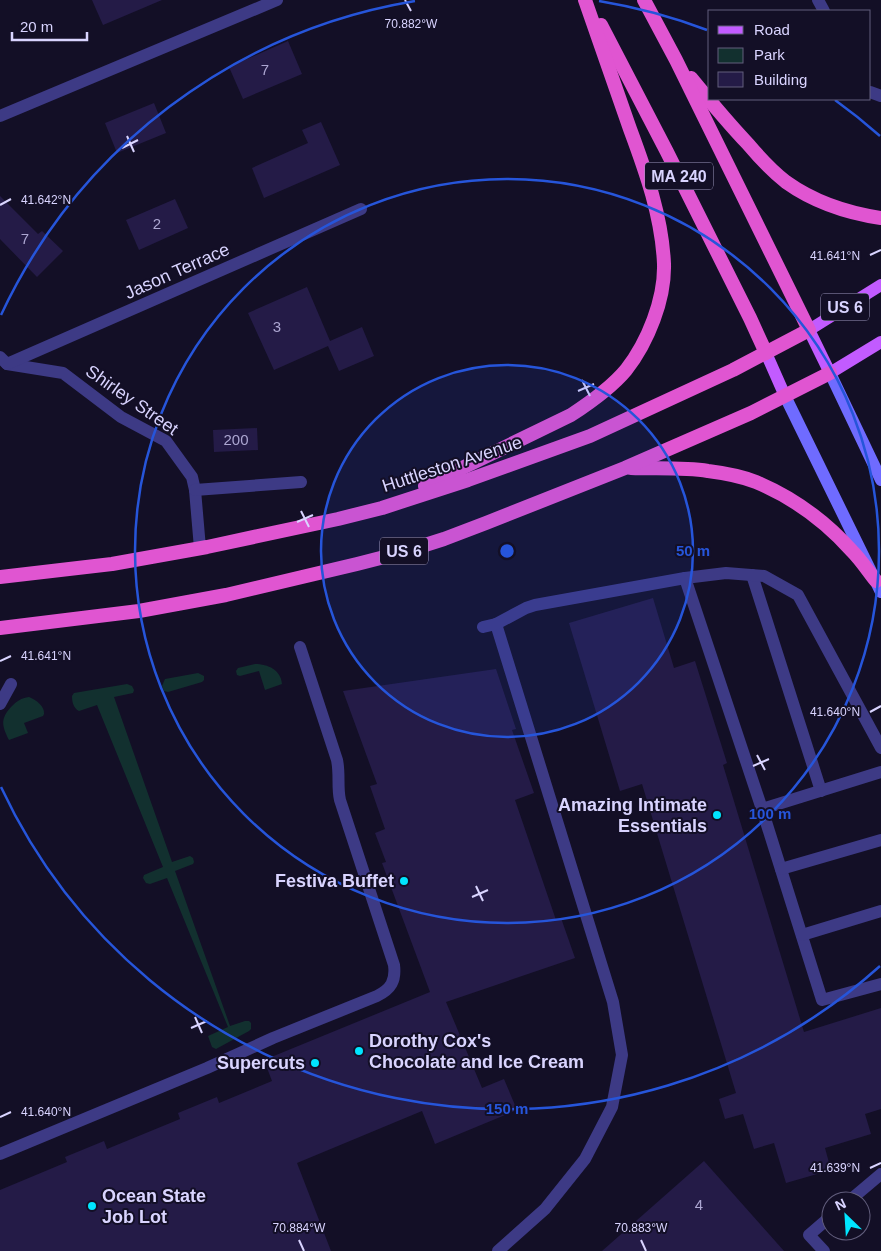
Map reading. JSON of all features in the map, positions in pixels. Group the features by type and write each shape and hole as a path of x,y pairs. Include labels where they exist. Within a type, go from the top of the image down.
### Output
{"highway":[{"name":"MA 240","path":"586,0 667,152 766,353"},
{"path":"382,508 571,415 591,402 610,387 626,370 651,327 658,302 664,267 659,226 647,175 586,0"},
{"name":"MA 240","path":"644,0 676,60 808,330"},
{"path":"676,60 708,97"},
{"path":"710,100 760,158 785,181 808,196 836,208 881,218"},
{"name":"Huttleston Avenue","path":"0,577 112,564 200,548 382,508 468,480 590,436 733,370 808,330"},
{"name":"US 6","path":"0,628 191,602 268,586 400,553 444,539 625,468 786,396 830,373"},
{"path":"625,468 705,470 755,482 800,506 821,522 854,552 878,586"}],"main road":[{"name":"Huttleston Avenue","path":"808,330 881,285"},
{"name":"MA 240","path":"808,330 830,373"},
{"name":"US 6","path":"830,373 881,342"},
{"name":"MA 240","path":"766,353 786,396"},
{"path":"830,373 881,480"},
{"path":"786,396 878,586"}],"street":[{"path":"0,116 277,0"},
{"name":"Jason Terrace","path":"4,360 361,209"},
{"name":"Shirley Street","path":"4,360 63,372 121,417 166,441 192,477 195,490 200,548"},
{"path":"195,490 301,482"},
{"path":"482,627 496,624 535,605 685,578 726,573 764,576 798,595 881,748"},
{"path":"752,575 821,791"},
{"path":"685,578 762,809 822,1000 881,984"},
{"path":"496,624 613,1002 622,1055 612,1107 585,1159 545,1209 498,1251"},
{"path":"0,1154 377,996 385,992 394,980 396,974 394,965 338,793 339,773 337,760 300,647"},
{"path":"0,704 11,684"},
{"path":"762,809 881,772"},
{"path":"781,869 881,840"},
{"path":"802,935 881,911"},
{"path":"861,1191 881,1174"},
{"path":"821,1225 809,1235 824,1251"}],"green space":[{"path":"255,664 265,665 273,669 279,675 282,684 265,690 259,671 240,676 237,675 236,671 238,668"},
{"path":"198,673 204,676 202,682 168,692 164,691 162,686 165,679"},
{"path":"127,684 132,686 133,693 114,697 172,862 190,856 193,858 193,864 175,871 230,1026 245,1021 251,1023 249,1031 216,1049 212,1047 208,1036 228,1027 167,878 150,884 146,883 143,878 144,875 163,867 97,705 79,711 75,708 73,702 72,696 74,693"},
{"path":"29,697 42,706 44,714 24,723 28,733 9,740 3,723 5,715 17,701"}],"building":[{"path":"92,0 162,0 103,25"},
{"path":"288,41 302,74 243,99 229,67"},
{"path":"154,103 166,133 117,153 105,123"},
{"path":"321,122 340,165 264,198 252,168 308,143 302,130"},
{"path":"0,196 38,234 42,231 63,251 37,277 0,239"},
{"path":"175,199 188,228 139,250 126,220"},
{"path":"307,287 330,341 362,327 374,356 339,371 328,346 274,370 248,313"},
{"path":"257,428 258,450 214,452 213,430"},
{"path":"653,598 674,668 695,661 727,763 723,765 804,1032 881,1008 881,1109 865,1114 871,1134 825,1148 831,1170 786,1183 774,1143 754,1149 743,1114 725,1119 719,1099 736,1093 642,784 620,791 569,623"},
{"path":"496,669 516,729 512,730 534,793 515,800 556,920 561,918 575,958 446,1002 482,1088 504,1079 517,1110 435,1144 422,1111 297,1163 331,1251 0,1251 0,1190 67,1162 65,1157 104,1141 107,1149 180,1119 178,1113 217,1097 219,1103 272,1081 264,1060 430,992 382,863 386,862 375,833 385,829 370,786 377,784 343,691"},
{"path":"704,1161 784,1251 602,1251"}],"place":[{"name":"Amazing Intimate Essentials","path":"717,815"},
{"name":"Festiva Buffet","path":"404,881"},
{"name":"Dorothy Cox's Chocolate and Ice Cream","path":"359,1051"},
{"name":"Supercuts","path":"315,1063"},
{"name":"Ocean State Job Lot","path":"92,1206"}]}
